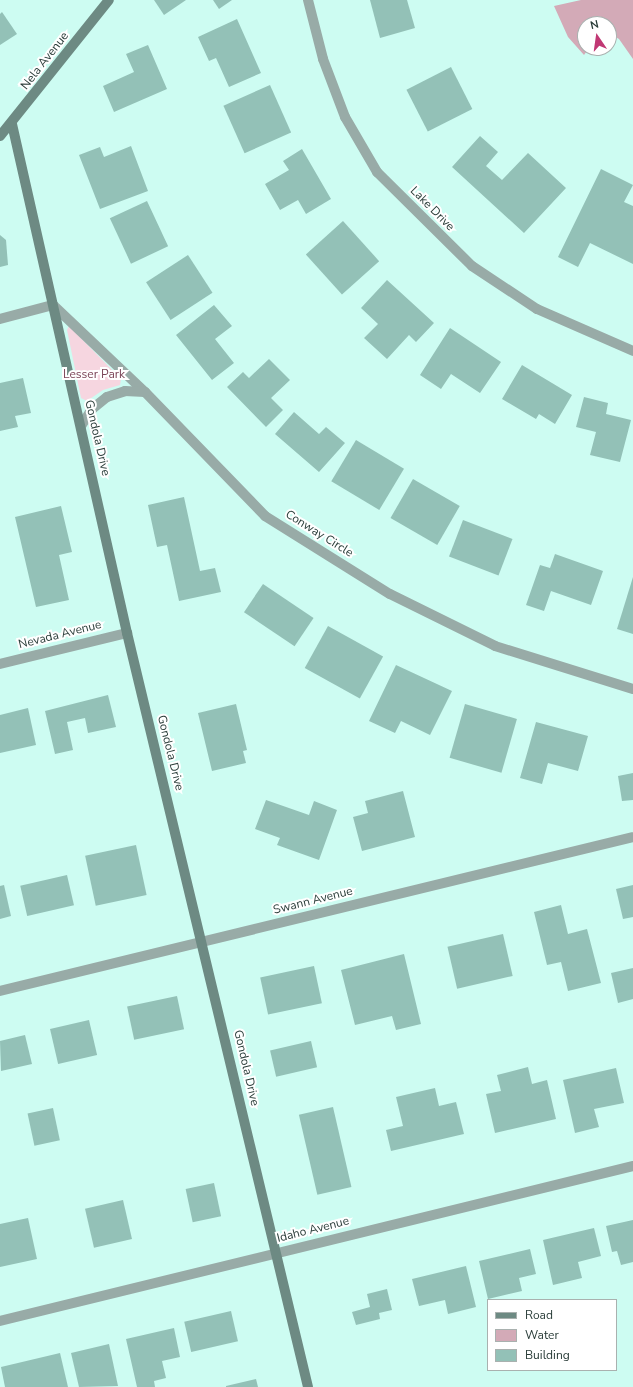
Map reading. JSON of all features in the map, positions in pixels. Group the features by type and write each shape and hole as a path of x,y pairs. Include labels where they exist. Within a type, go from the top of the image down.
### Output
{"street":[{"name":"Nela Avenue","path":"0,136 12,124 109,0"},
{"name":"Lake Drive","path":"308,0 323,59 345,116 377,172 472,266 537,309 633,351"},
{"name":"Gondola Drive","path":"12,124 127,633 204,941 308,1387"},
{"path":"0,319 54,305"},
{"name":"Conway Circle","path":"54,305 145,392 265,516 390,594 495,646 633,689"},
{"path":"81,426 92,409 107,397 125,391 145,392"},
{"name":"Nevada Avenue","path":"0,664 127,633"},
{"name":"Swann Avenue","path":"0,991 633,837"},
{"name":"Idaho Avenue","path":"0,1321 633,1166"}],"green space":[{"name":"Lesser Park","path":"69,326 121,379 120,385 103,390 87,401 81,398 67,330"}],"water":[{"path":"581,0 633,0 633,59 617,38 617,16 577,16 577,47 568,37 554,6"}],"building":[{"path":"154,0 186,0 164,15"},
{"path":"213,0 232,0 219,9"},
{"path":"370,0 407,0 415,28 380,38"},
{"path":"2,12 17,34 0,45 0,14"},
{"path":"237,19 261,73 229,87 216,58 209,61 198,37"},
{"path":"148,45 167,89 114,112 103,86 134,72 126,54"},
{"path":"451,67 472,109 428,132 406,90"},
{"path":"270,85 291,133 245,153 223,106"},
{"path":"480,136 498,152 486,166 502,180 528,153 566,188 524,233 452,167"},
{"path":"131,146 148,191 100,209 79,155 100,147 104,157"},
{"path":"302,149 331,199 306,214 298,200 280,210 265,184 289,170 283,161"},
{"path":"601,169 633,185 624,202 633,206 633,264 590,243 578,267 558,257"},
{"path":"147,201 168,246 131,264 110,218"},
{"path":"343,221 379,261 342,295 306,254"},
{"path":"0,235 6,240 8,265 0,267"},
{"path":"188,255 213,293 171,320 146,282"},
{"path":"387,280 434,323 416,342 409,335 387,359 364,338 378,324 361,308"},
{"path":"214,305 232,326 215,339 234,363 212,380 176,335"},
{"path":"450,328 501,362 480,393 451,374 441,389 420,375"},
{"path":"269,359 290,380 271,398 283,410 266,427 227,387 243,372 249,378"},
{"path":"522,365 572,395 555,424 539,414 536,419 502,399"},
{"path":"23,378 31,413 15,416 18,427 0,431 0,383"},
{"path":"584,397 608,403 606,414 631,420 620,462 590,455 596,432 576,427"},
{"path":"294,412 319,434 326,427 345,443 319,472 275,434"},
{"path":"356,440 404,469 379,510 331,481"},
{"path":"413,479 460,506 437,545 391,518"},
{"path":"184,497 200,571 215,568 221,592 179,601 167,545 157,547 148,505"},
{"path":"61,506 72,552 59,555 69,600 36,607 15,517"},
{"path":"463,520 512,539 499,575 449,556"},
{"path":"555,554 603,571 591,605 551,591 544,611 526,605 540,565 550,568"},
{"path":"633,577 633,634 617,629"},
{"path":"263,584 314,618 295,646 244,612"},
{"path":"328,626 383,657 360,699 305,668"},
{"path":"396,665 452,691 430,735 401,721 395,733 369,721"},
{"path":"108,695 116,727 88,733 85,718 67,722 73,750 55,754 45,711"},
{"path":"236,704 247,750 243,751 246,763 212,771 198,713"},
{"path":"465,704 517,719 501,773 450,758"},
{"path":"28,708 36,745 0,753 0,715"},
{"path":"536,722 588,736 578,771 548,763 542,784 520,778"},
{"path":"633,773 633,800 622,801 618,776"},
{"path":"403,791 415,837 362,851 353,817 368,813 365,801"},
{"path":"266,800 309,815 314,801 337,810 319,860 277,845 280,838 255,829"},
{"path":"136,845 147,895 96,906 85,856"},
{"path":"67,875 74,905 27,916 20,886"},
{"path":"4,885 11,916 0,919 0,886"},
{"path":"633,885 633,917 623,919 616,889"},
{"path":"561,905 568,934 587,929 601,983 568,991 561,962 547,965 534,912"},
{"path":"503,934 513,976 457,989 447,947"},
{"path":"404,954 421,1024 396,1030 392,1016 355,1025 341,970"},
{"path":"314,966 322,1003 268,1015 260,977"},
{"path":"633,968 633,999 618,1003 611,973"},
{"path":"177,996 184,1029 134,1040 127,1007"},
{"path":"89,1020 97,1055 58,1064 50,1029"},
{"path":"25,1035 32,1064 1,1071 0,1041"},
{"path":"311,1041 317,1067 276,1077 270,1050"},
{"path":"528,1067 532,1084 547,1080 556,1119 495,1133 486,1094 501,1091 497,1075"},
{"path":"616,1068 624,1103 594,1109 599,1127 575,1133 563,1080"},
{"path":"435,1088 439,1106 456,1102 464,1134 391,1151 386,1130 403,1126 396,1097"},
{"path":"333,1107 351,1187 317,1195 299,1115"},
{"path":"53,1108 60,1140 34,1146 28,1113"},
{"path":"214,1183 221,1216 193,1222 186,1189"},
{"path":"123,1200 132,1239 94,1248 85,1209"},
{"path":"28,1218 37,1259 0,1267 0,1224"},
{"path":"633,1220 633,1262 621,1265 617,1251 612,1252 606,1226"},
{"path":"594,1228 601,1256 578,1262 582,1278 553,1285 543,1240"},
{"path":"530,1249 536,1274 519,1278 522,1291 488,1299 479,1261"},
{"path":"466,1266 476,1307 448,1314 445,1300 419,1306 412,1279"},
{"path":"387,1289 392,1310 379,1313 380,1319 356,1325 352,1312 370,1307 367,1294"},
{"path":"231,1311 238,1341 191,1352 184,1322"},
{"path":"174,1328 180,1357 162,1361 166,1378 154,1381 155,1387 137,1387 126,1339"},
{"path":"109,1344 118,1386 79,1387 71,1353"},
{"path":"60,1353 68,1387 5,1387 1,1367"},
{"path":"256,1379 258,1387 226,1387 226,1386"}]}
